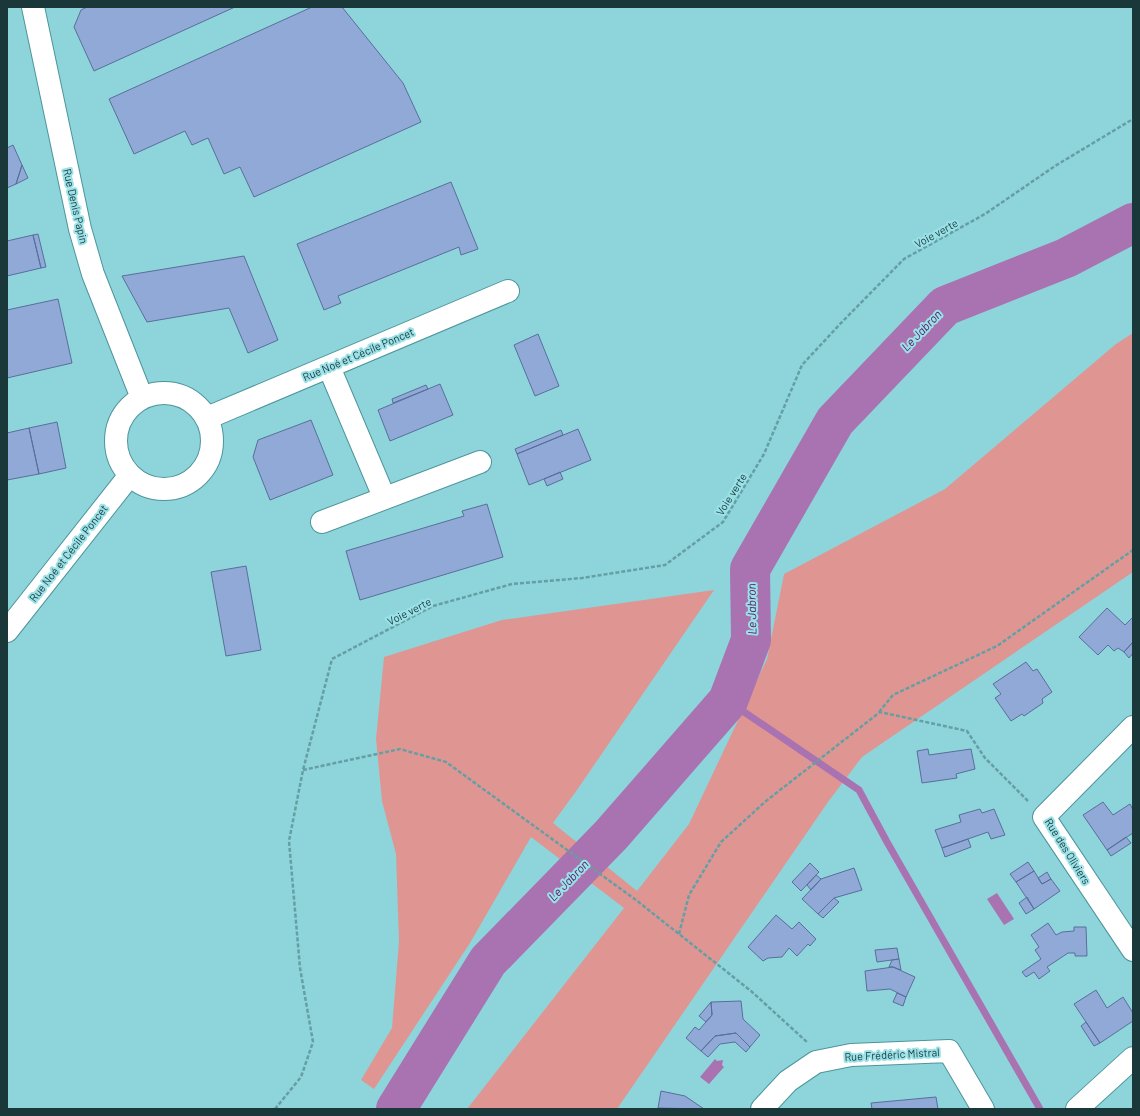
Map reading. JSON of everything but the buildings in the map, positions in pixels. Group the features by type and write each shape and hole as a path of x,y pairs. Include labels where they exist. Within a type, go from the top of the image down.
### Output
{"street":[{"name":"Rue Denis Papin","path":"33,7 80,228 93,274 142,398"},
{"name":"Rue Noé et Cécile Poncet","path":"207,418 508,291"},
{"path":"329,367 384,497"},
{"path":"166,392 179,394 195,404 207,418 211,430 211,454 206,466 198,476 188,483 164,489 152,487 140,483 130,475 122,465 117,453 115,440 118,427 123,415 131,405 142,398 153,393 166,392"},
{"path":"322,522 384,497 480,462"},
{"name":"Rue Noé et Cécile Poncet","path":"7,631 130,475"},
{"name":"Rue des Oliviers","path":"1133,727 1044,817 1133,950"},
{"name":"Rue Frédéric Mistral","path":"762,1109 788,1081 816,1062 851,1054 949,1051 983,1109"},
{"path":"1077,1109 1133,1058"}],"path":[{"name":"Voie verte","path":"276,1109 301,1077 313,1042 300,968 290,841 303,770 332,660 433,606 512,584 582,578 665,565 723,522 764,454 802,365 841,323 904,260 986,214 1055,166 1133,118"},
{"path":"679,934 689,895 721,842 766,801 878,714 893,695 997,646 1133,550"},
{"path":"878,714 880,712 967,731 985,758 1044,817"},
{"path":"303,770 400,749 446,762 636,900 751,991 807,1040 816,1062"}],"shaded area":[{"path":"1133,333 1133,572 862,757 828,802 617,1109 467,1109 624,908 531,837 470,943 374,1089 361,1080 392,1028 399,941 396,854 382,801 376,739 384,657 502,620 714,590 553,823 637,891 689,824 767,659 784,574 945,489 1116,344"},
{"path":"997,893 1014,919 1004,925 987,899"},
{"path":"715,1059 717,1061 723,1060 722,1065 724,1067 709,1084 700,1077"}],"waterway":[{"name":"Le Jabron","path":"396,1109 488,961 611,835 728,701 751,640 750,569 835,421 945,306 1066,258 1133,223"},
{"path":"728,701 859,790 887,842 1040,1109"}]}
